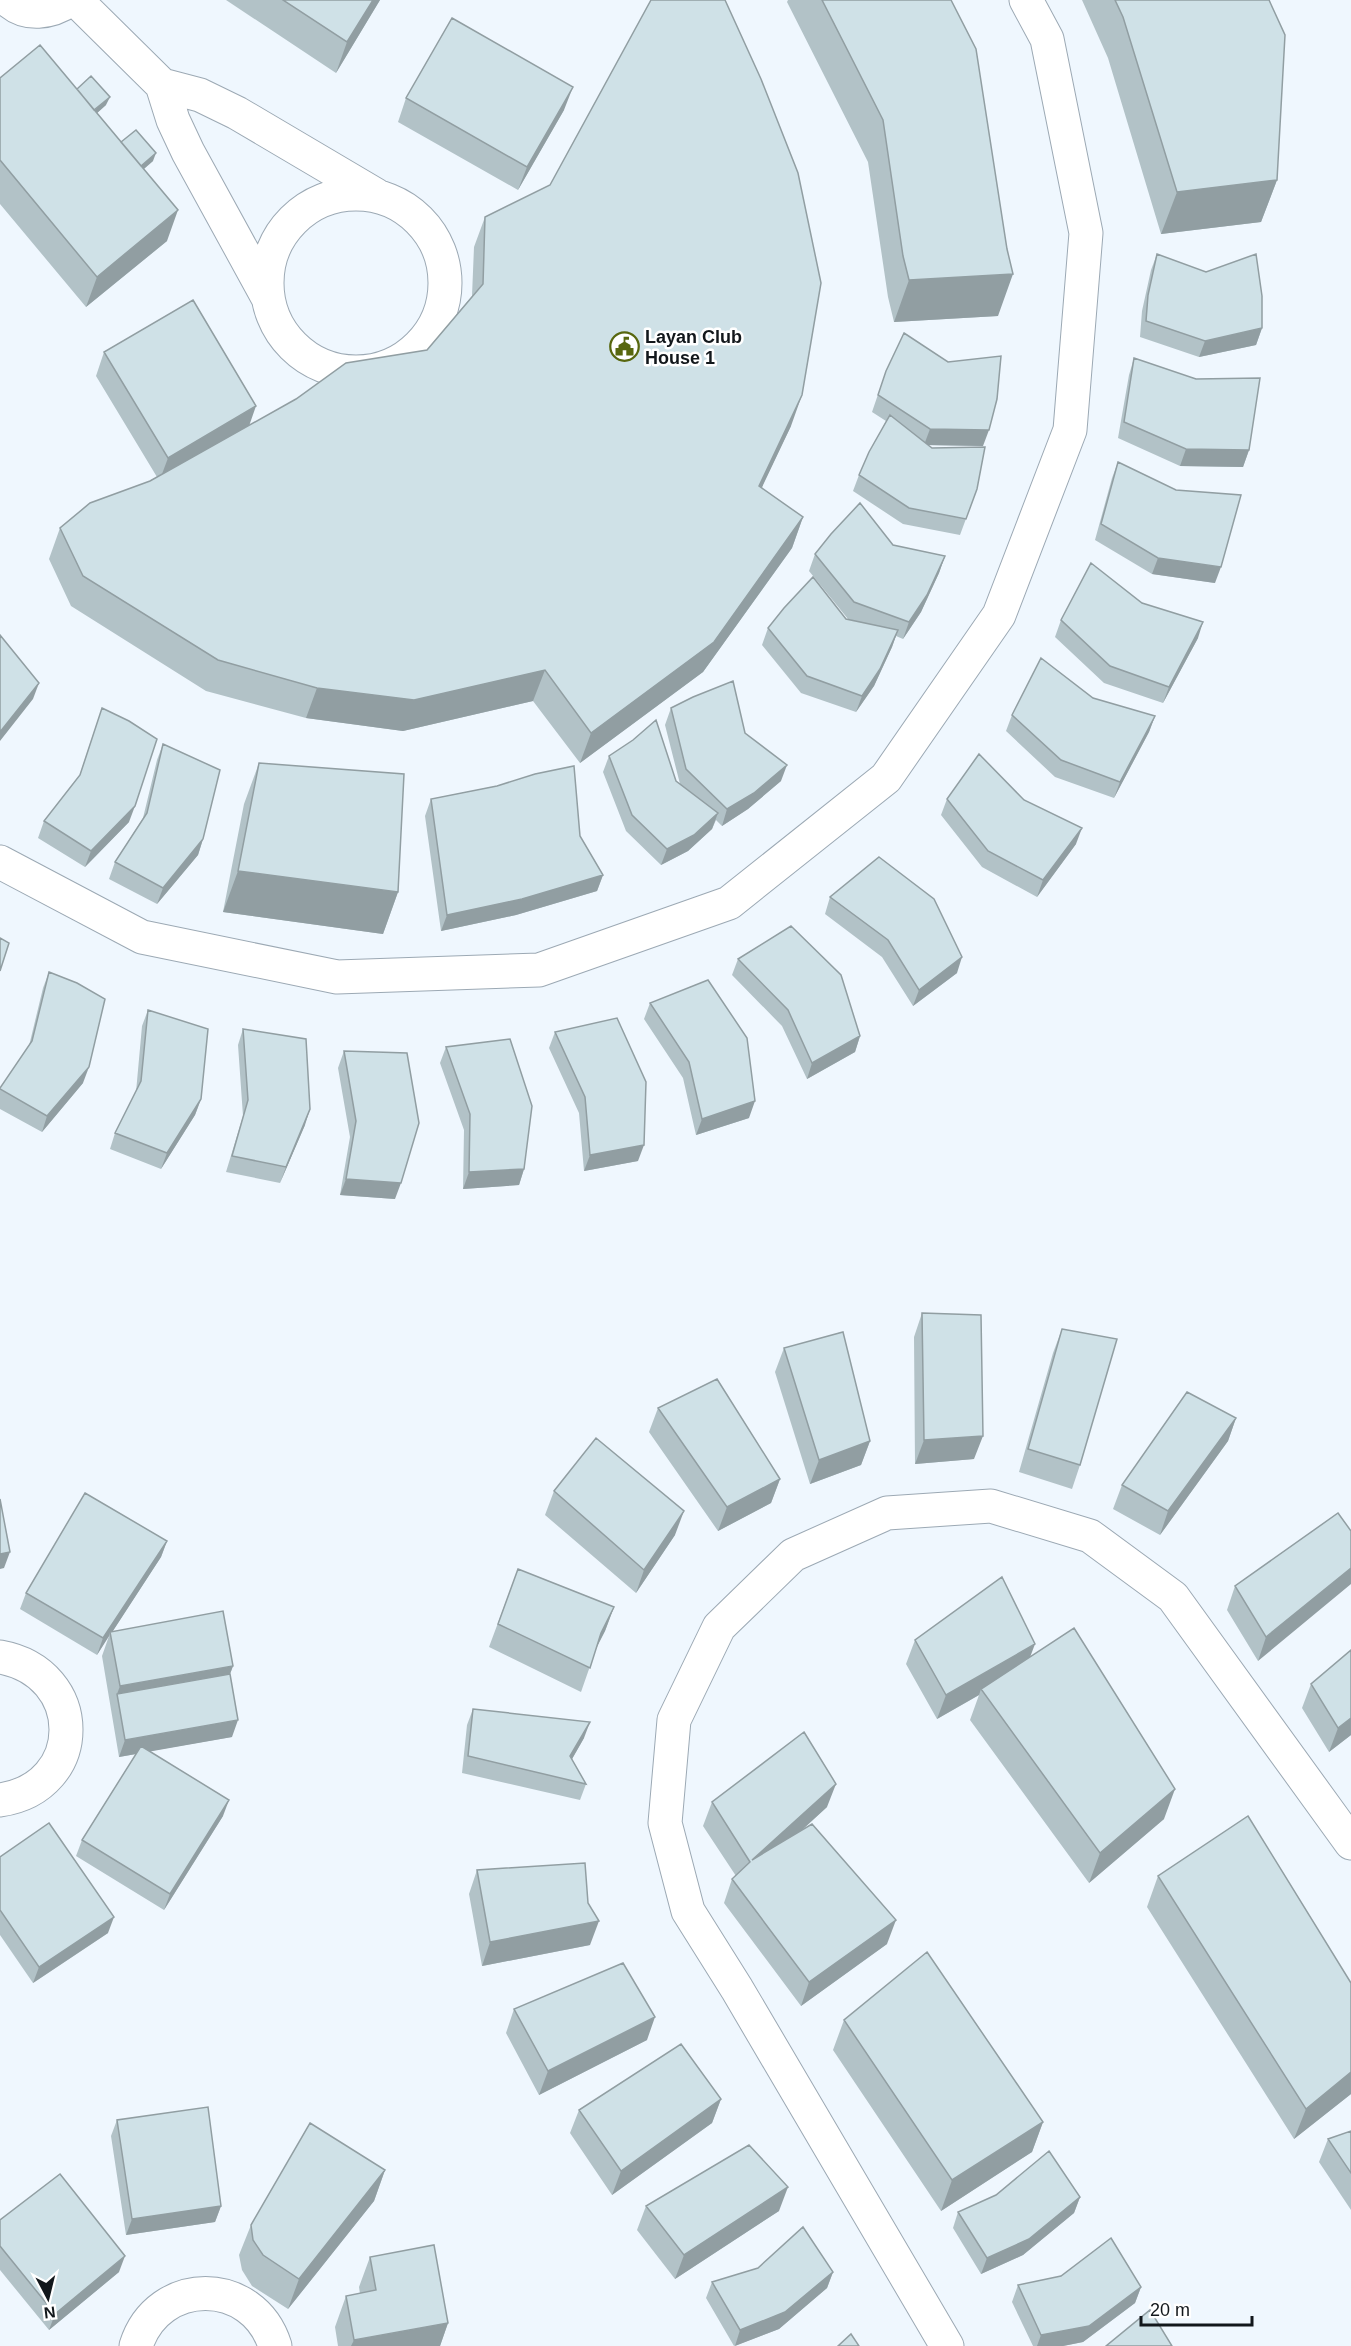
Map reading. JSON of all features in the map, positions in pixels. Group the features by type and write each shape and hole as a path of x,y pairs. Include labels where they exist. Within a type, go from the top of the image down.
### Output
{"street":[{"path":"11,12 43,12 60,7 70,0"},
{"path":"76,0 162,85 172,120 267,296 273,317 284,336 300,352 319,364 341,371 363,372 385,367 405,357 423,342 435,323 443,303 445,280 441,258 432,237 419,220 401,206 380,197 237,113 200,95 162,85"},
{"path":"0,862 142,937 325,975 337,977 538,970 729,903 886,778 999,615 1070,430 1086,233 1047,39 1026,0"},
{"path":"267,296 267,273 272,252 282,232 297,216 315,203 336,196 358,194 380,197"},
{"path":"947,2346 688,1911 665,1823 674,1720 719,1627 793,1555 887,1513 991,1506 1090,1536 1173,1598 1351,1843"},
{"path":"0,1658 17,1660 38,1671 54,1687 63,1708 66,1730 63,1752 52,1772 36,1788 15,1798 0,1800"},
{"path":"136,2346 140,2332 153,2314 172,2301 194,2293 217,2293 239,2301 257,2314 271,2332 275,2346"}],"building":[{"path":"283,0 373,0 347,42"},
{"name":"Layan Club House 1","path":"651,0 725,0 761,79 798,173 821,283 802,395 759,486 803,517 714,642 591,733 545,670 414,700 317,688 218,660 83,576 60,528 90,503 150,481 296,399 346,363 427,350 483,284 485,217 550,185"},
{"path":"822,0 951,0 976,49 1007,249 1013,274 909,280 903,256 883,120"},
{"path":"1115,0 1269,0 1285,35 1277,180 1177,192 1123,17"},
{"path":"452,18 573,87 527,167 406,98"},
{"path":"40,45 178,210 97,277 0,160 0,78"},
{"path":"91,76 110,97 94,110 77,89"},
{"path":"136,130 156,153 141,166 121,142"},
{"path":"1157,254 1206,272 1256,254 1262,296 1262,328 1205,341 1146,321 1148,295"},
{"path":"193,300 256,406 168,458 104,352"},
{"path":"904,333 948,362 1001,356 997,399 989,430 930,429 878,395 886,371"},
{"path":"1134,358 1196,379 1260,378 1249,450 1186,449 1124,422"},
{"path":"890,415 932,448 985,447 977,489 966,519 909,508 859,475"},
{"path":"1118,462 1176,490 1241,495 1221,567 1158,558 1101,524"},
{"path":"860,503 893,545 945,556 927,595 909,622 854,602 815,554"},
{"path":"1091,563 1142,603 1203,622 1169,687 1110,666 1061,620"},
{"path":"813,577 846,619 898,630 880,669 862,696 807,676 768,628"},
{"path":"0,635 39,683 0,732"},
{"path":"1041,658 1093,698 1155,716 1120,782 1061,760 1012,715"},
{"path":"733,681 745,733 787,765 754,793 727,809 686,769 671,708"},
{"path":"102,708 129,721 157,739 135,806 91,851 44,821 80,775"},
{"path":"656,720 676,781 718,813 694,835 667,849 632,815 609,756 633,740"},
{"path":"163,744 220,770 203,839 163,888 115,862 147,813"},
{"path":"979,754 1024,800 1082,828 1043,880 988,851 947,799"},
{"path":"259,763 404,774 398,892 238,871"},
{"path":"574,766 580,836 603,875 522,899 447,915 431,799 497,786 535,774"},
{"path":"879,857 934,899 962,957 919,990 888,940 830,897"},
{"path":"791,926 841,975 860,1036 812,1063 788,1010 738,959"},
{"path":"0,938 9,943 0,971"},
{"path":"49,972 77,983 105,999 89,1067 47,1116 0,1088 32,1041"},
{"path":"708,980 747,1038 755,1101 702,1119 689,1062 650,1003"},
{"path":"148,1010 208,1029 201,1099 167,1153 115,1133 141,1081"},
{"path":"617,1018 646,1082 644,1145 590,1155 585,1097 555,1032"},
{"path":"243,1029 306,1039 310,1109 286,1167 232,1156 248,1100"},
{"path":"510,1039 532,1106 524,1169 469,1172 470,1114 446,1047"},
{"path":"344,1051 407,1053 419,1123 401,1183 346,1179 356,1121"},
{"path":"922,1313 981,1315 983,1436 924,1440"},
{"path":"1062,1329 1117,1339 1080,1465 1028,1449"},
{"path":"843,1332 870,1441 819,1460 784,1348"},
{"path":"717,1379 780,1479 727,1507 658,1408"},
{"path":"1187,1392 1236,1418 1168,1511 1122,1485"},
{"path":"596,1438 684,1511 644,1570 554,1491"},
{"path":"85,1493 167,1541 103,1638 26,1593"},
{"path":"0,1499 10,1552 0,1554"},
{"path":"1338,1513 1351,1531 1351,1568 1266,1637 1235,1586"},
{"path":"518,1569 614,1607 601,1633 590,1668 498,1624"},
{"path":"1002,1577 1035,1644 946,1695 915,1640"},
{"path":"223,1611 233,1666 120,1686 110,1632"},
{"path":"1074,1628 1175,1789 1100,1853 981,1689"},
{"path":"1351,1650 1351,1718 1338,1728 1311,1684"},
{"path":"230,1674 238,1720 125,1740 117,1694"},
{"path":"473,1709 590,1722 570,1756 586,1784 468,1756"},
{"path":"804,1732 836,1784 752,1860 812,1824 896,1920 809,1982 732,1879 750,1862 712,1802"},
{"path":"141,1746 229,1800 170,1894 82,1840"},
{"path":"1248,1816 1351,1983 1351,2072 1306,2109 1158,1876"},
{"path":"49,1823 114,1917 39,1967 0,1910 0,1857"},
{"path":"585,1863 588,1903 599,1921 490,1942 477,1870"},
{"path":"927,1952 1043,2122 952,2180 844,2020"},
{"path":"623,1963 655,2017 548,2071 514,2009"},
{"path":"681,2044 721,2099 621,2171 579,2110"},
{"path":"208,2107 221,2206 132,2219 117,2120"},
{"path":"310,2123 385,2170 299,2279 263,2255 253,2240 251,2225"},
{"path":"1351,2131 1351,2173 1328,2139"},
{"path":"749,2145 788,2187 684,2255 646,2206"},
{"path":"1049,2151 1080,2197 1029,2239 987,2258 958,2212 996,2195"},
{"path":"60,2174 125,2256 55,2314 0,2246 0,2220"},
{"path":"803,2227 833,2272 785,2312 740,2330 712,2282 758,2268"},
{"path":"1111,2238 1141,2287 1089,2326 1041,2335 1018,2285 1061,2276"},
{"path":"434,2245 448,2323 354,2340 346,2296 376,2290 370,2257"},
{"path":"1150,2310 1172,2346 1106,2346"},
{"path":"851,2334 859,2346 838,2346"}],"place":[{"name":"Layan Club House 1","path":"624,347"}]}
